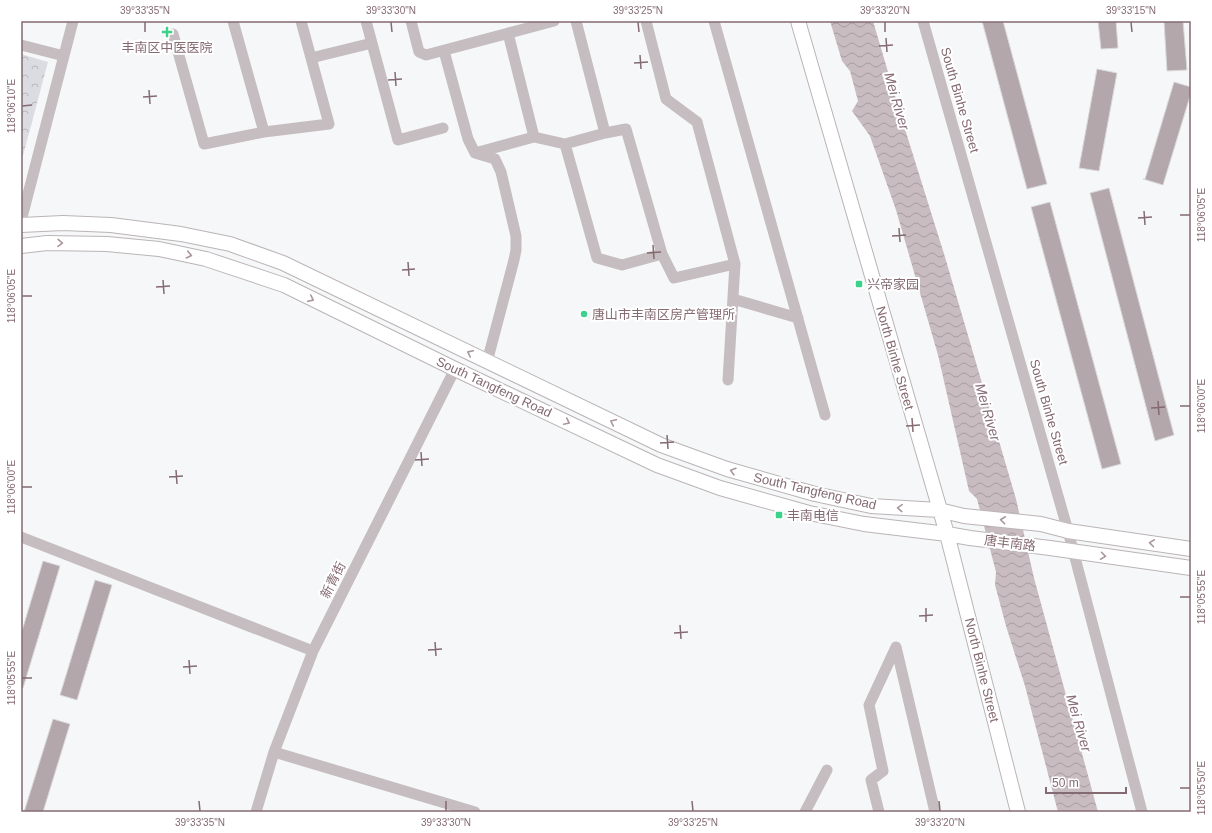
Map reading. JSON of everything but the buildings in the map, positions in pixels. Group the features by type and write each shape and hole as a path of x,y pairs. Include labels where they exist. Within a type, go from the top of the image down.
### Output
{"main road":[{"name":"North Binhe Street","path":"798,21 946,534 1018,812"},
{"name":"South Tangfeng Road","path":"21,225 64,223 111,225 181,234 230,244 283,263 661,444 727,469 815,494 870,506 939,510 964,516"},
{"name":"South Tangfeng Road","path":"21,246 48,243 107,244 159,249 206,259 284,285 657,465 720,488 809,513 864,524 970,538"},
{"name":"唐丰南路","path":"964,516 1041,524 1068,531"},
{"path":"1068,531 1191,549"},
{"name":"唐丰南路","path":"970,538 1073,552"},
{"path":"1073,552 1191,568"}],"street":[{"path":"21,221 73,21"},
{"path":"233,21 264,132"},
{"path":"173,34 204,144 264,132 329,124 301,21"},
{"path":"366,21 398,140 442,128"},
{"path":"411,21 420,52 426,55 554,21"},
{"path":"576,21 605,133"},
{"path":"646,21 666,99 697,122 735,264 728,380"},
{"path":"714,21 825,415"},
{"name":"South Binhe Street","path":"923,21 1068,531 1142,812"},
{"path":"508,33 534,137"},
{"path":"311,58 372,42"},
{"path":"21,45 64,56"},
{"path":"444,51 468,139 475,153 495,159 501,172 516,236 514,260 487,362"},
{"path":"475,153 534,137 565,144 626,129 662,254 674,278 735,264"},
{"path":"565,144 596,258 622,265 662,254"},
{"path":"733,299 798,318"},
{"name":"新青街","path":"256,812 274,752 313,651 456,369"},
{"path":"21,537 313,651"},
{"path":"879,812 871,780 883,771 869,705 896,648 935,812"},
{"path":"274,752 475,812"},
{"path":"805,812 827,770"}],"green space":[{"path":"21,54 48,62 21,163"}],"water":[{"name":"Mei River","path":"830,21 873,21 945,257 1016,499 1034,578 1098,812 1058,812 1025,686 995,585 996,572 977,499 969,491 938,355 896,210 870,136 852,111 858,101 850,71 842,61"}],"place":[{"name":"丰南区中医医院","path":"167,32"},
{"name":"兴帝家园","path":"859,284"},
{"name":"唐山市丰南区房产管理所","path":"584,314"},
{"name":"丰南电信","path":"779,515"}]}
